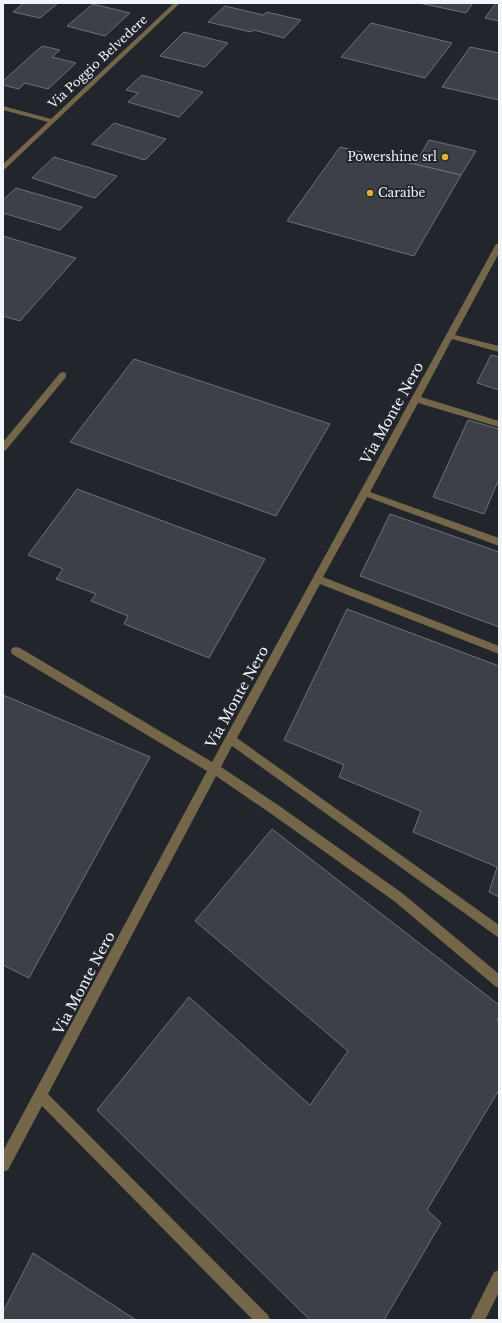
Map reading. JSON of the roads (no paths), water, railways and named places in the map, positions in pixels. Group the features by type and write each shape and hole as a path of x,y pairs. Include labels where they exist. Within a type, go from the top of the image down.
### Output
{"street":[{"name":"Via Poggio Belvedere","path":"3,168 177,3"},
{"path":"3,108 51,121"},
{"name":"Via Monte Nero","path":"3,1165 230,739 499,246"},
{"path":"450,336 499,349"},
{"path":"3,448 63,375"},
{"path":"416,398 499,424"},
{"path":"364,493 499,542"},
{"path":"318,579 499,650"},
{"path":"16,651 214,769 274,809 398,898 499,982"},
{"path":"230,739 499,932"},
{"path":"40,1095 263,1320"},
{"path":"477,1320 499,1277"}],"place":[{"name":"Powershine srl","path":"445,157"},
{"name":"Caraibe","path":"370,193"}]}
